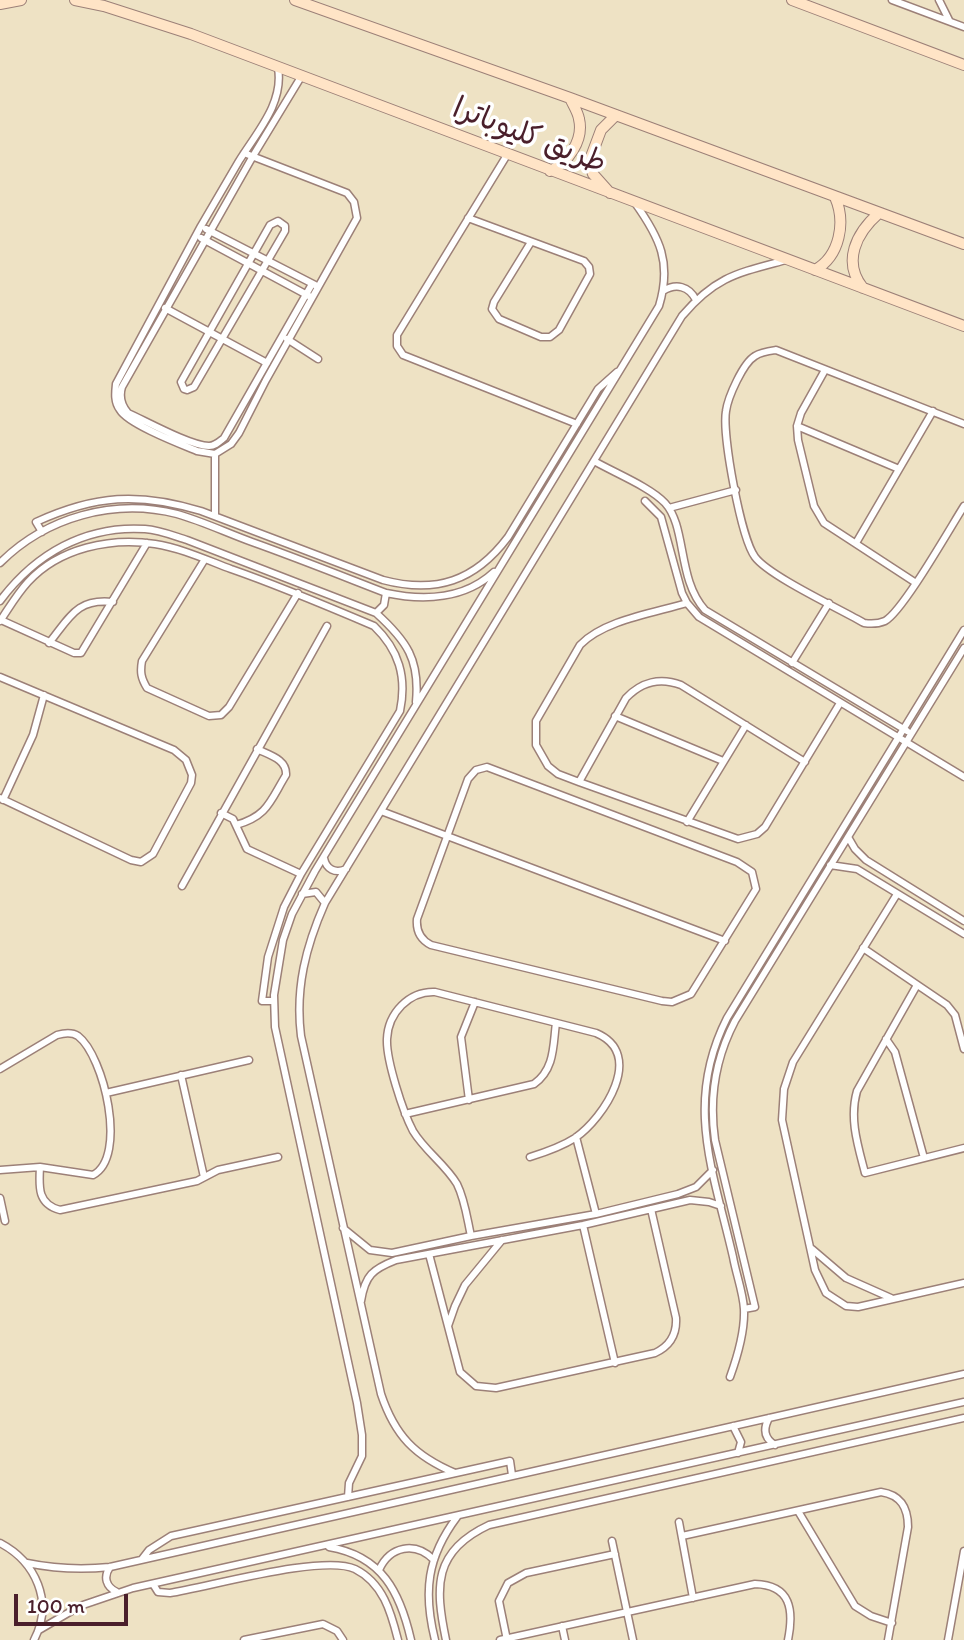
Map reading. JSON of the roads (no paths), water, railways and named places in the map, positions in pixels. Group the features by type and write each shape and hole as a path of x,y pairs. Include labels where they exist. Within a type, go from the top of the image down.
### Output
{"main road":[{"path":"0,4 21,0"},
{"name":"طريق كليوباترا","path":"79,0 171,27 964,326"},
{"name":"طريق كليوباترا","path":"295,0 570,98 964,244"},
{"path":"792,0 964,65"},
{"path":"550,171 570,156 579,132 579,118 570,98"},
{"path":"611,194 593,174 589,162 601,130 616,115"},
{"path":"815,270 831,255 840,232 841,214 835,197"},
{"path":"863,288 854,275 852,253 861,233 878,213"}],"street":[{"path":"892,0 964,27"},
{"path":"939,0 950,22"},
{"path":"244,153 347,192 355,202 357,214 356,222 314,298 267,363 239,433 231,444 210,451 120,411 119,385 165,308 201,226 244,153 276,101 280,85 278,68"},
{"path":"153,326 301,77"},
{"path":"507,155 397,335 399,351 403,355 577,424"},
{"path":"348,1497 349,1483 362,1456 361,1424 312,1193 279,1055 274,1001 277,967 283,940 302,894 659,306 663,291 664,264 658,238 635,203"},
{"path":"468,218 584,261 590,274 559,330 550,337 541,337 499,319 492,309 531,242"},
{"path":"282,222 285,231 268,261 194,387 184,389 181,382 270,225 282,222"},
{"path":"201,226 319,288"},
{"path":"196,236 314,298"},
{"path":"456,1473 425,1458 410,1446 397,1431 381,1394 303,1048 298,1011 304,961 325,903 682,316 695,300 730,276 788,260"},
{"path":"215,516 210,451 224,438 251,400 312,284"},
{"path":"663,291 676,286 682,287 693,294 695,300"},
{"path":"165,308 267,363"},
{"path":"285,338 318,359"},
{"path":"964,424 776,351 762,352 750,360 731,394 725,430 747,540 755,557 769,570 864,623 878,623 891,617 916,583 964,506"},
{"path":"42,532 36,522 72,507 118,498 146,498 174,502 403,585 443,583 463,577 496,553 598,389 621,368"},
{"path":"825,370 797,426 814,506 824,523 916,583"},
{"path":"856,543 933,411"},
{"path":"797,426 899,469"},
{"path":"230,429 239,433"},
{"path":"224,438 231,444"},
{"path":"594,461 654,495 669,508 674,518 690,586 705,610 911,734"},
{"path":"538,487 547,490"},
{"path":"669,508 736,490"},
{"path":"645,501 661,517 687,603 699,617 964,777"},
{"path":"0,563 42,532 79,515 119,508 139,508 179,515 386,593 407,597 428,598 468,589 486,580 501,566"},
{"path":"0,601 14,582 50,551 85,536 119,530 158,531 236,558 289,585 298,593 374,626 386,637 400,665 403,696 400,711 301,874 284,907 268,957 262,1001 274,1001"},
{"path":"147,543 81,653 77,654 49,643 0,621 29,581 47,566 73,552 102,544 147,543 158,544 376,613 396,631 411,654 418,680 416,706"},
{"path":"291,556 296,547"},
{"path":"205,559 142,661 141,670 147,688 209,716 221,715 229,707 298,593"},
{"path":"376,613 384,605 386,593"},
{"path":"49,643 80,607 95,601 113,602"},
{"path":"687,603 596,632 587,638 536,721 536,745 548,766 558,774 738,839 757,834 765,827 840,703"},
{"path":"792,663 829,603"},
{"path":"699,617 705,610"},
{"path":"182,886 327,626"},
{"path":"730,1377 739,1350 744,1309 705,1127 704,1102 708,1066 719,1034 964,630"},
{"path":"744,1309 755,1307 715,1140 712,1114 715,1074 723,1047 735,1021 964,648"},
{"path":"0,677 44,695 181,754 190,767 191,783 153,854 141,862 131,860 2,799 33,735 44,695"},
{"path":"579,782 626,698 636,689 662,681 681,685 805,762"},
{"path":"615,716 723,761"},
{"path":"687,822 746,725"},
{"path":"236,825 261,815 286,775 283,762 257,749"},
{"path":"487,767 745,865 752,872 756,889 691,994 672,1002 662,1001 431,945 420,937 417,919 447,836 468,779 476,770 487,767"},
{"path":"359,780 368,786"},
{"path":"381,811 725,941"},
{"path":"221,813 231,818 243,844 250,851 301,874"},
{"path":"848,837 866,860 964,921"},
{"path":"324,858 331,870 346,869"},
{"path":"830,865 857,869 964,934"},
{"path":"302,894 316,892 325,903"},
{"path":"897,894 793,1062 784,1089 783,1130 820,1283 835,1301 858,1307 964,1283"},
{"path":"863,948 947,1005 954,1015 964,1049"},
{"path":"917,985 856,1091 853,1102 856,1136 865,1173 964,1148"},
{"path":"471,1236 464,1203 457,1186 445,1168 420,1141 405,1114 387,1045 394,1014 409,999 424,992 435,992 605,1038 615,1049 619,1060 618,1076 607,1104 594,1121 576,1137 559,1147 530,1157"},
{"path":"469,1100 461,1037 475,1002"},
{"path":"405,1114 523,1087 539,1080 547,1072 551,1060 556,1023"},
{"path":"0,1069 57,1035 71,1033 77,1036 100,1074 112,1127 100,1171 89,1176 40,1167 0,1170"},
{"path":"886,1039 895,1052 924,1158"},
{"path":"106,1093 249,1060"},
{"path":"181,1074 204,1177"},
{"path":"576,1137 596,1214"},
{"path":"40,1167 41,1196 45,1203 60,1210 197,1181 218,1170 278,1157"},
{"path":"342,1227 365,1247 381,1253 412,1249 596,1214 687,1191 702,1182 713,1170"},
{"path":"0,1198 5,1221"},
{"path":"360,1306 367,1278 374,1270 396,1260 583,1226 697,1200 721,1206"},
{"path":"429,1254 460,1372 470,1382 486,1389 615,1363 663,1349 676,1332 676,1318 650,1209"},
{"path":"583,1226 615,1363"},
{"path":"448,1328 454,1306 465,1286 502,1240"},
{"path":"810,1248 846,1278 893,1299"},
{"path":"27,1563 64,1569 110,1567 964,1374"},
{"path":"39,1630 80,1606 117,1592 964,1402"},
{"path":"897,1417 900,1432"},
{"path":"769,1418 765,1432 775,1445"},
{"path":"446,1640 439,1590 446,1564 462,1541 489,1525 964,1418"},
{"path":"733,1426 741,1442 738,1453"},
{"path":"141,1560 149,1550 171,1536 510,1461 512,1475"},
{"path":"580,1488 583,1503"},
{"path":"682,1536 881,1492 893,1495 900,1499 908,1514 908,1527 888,1640"},
{"path":"798,1511 855,1606 871,1616 892,1622"},
{"path":"435,1640 428,1599 434,1560 441,1542 458,1516"},
{"path":"679,1522 694,1598"},
{"path":"612,1541 633,1640"},
{"path":"0,1543 14,1550 27,1563 38,1584 43,1607 35,1639"},
{"path":"324,1546 354,1553 379,1570 401,1602 411,1640"},
{"path":"379,1570 383,1561 398,1549 418,1549 434,1560"},
{"path":"948,1640 964,1551"},
{"path":"615,1554 526,1573 508,1583 499,1601 504,1640 755,1584 768,1585 781,1591 788,1600 791,1624 788,1640"},
{"path":"153,1584 158,1592 170,1594 316,1565 344,1566 355,1569 377,1587 388,1605 398,1640"},
{"path":"110,1567 106,1582 117,1592"},
{"path":"244,1640 323,1624 338,1631 343,1640"},
{"path":"562,1626 565,1640"}]}
